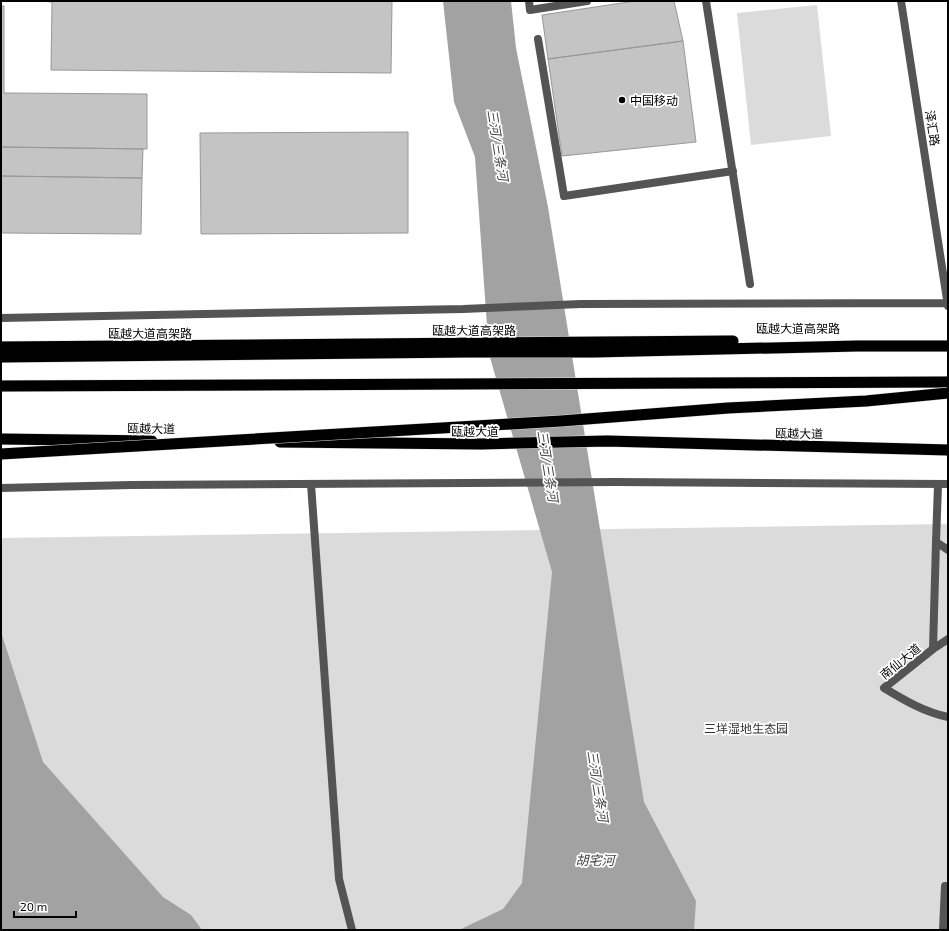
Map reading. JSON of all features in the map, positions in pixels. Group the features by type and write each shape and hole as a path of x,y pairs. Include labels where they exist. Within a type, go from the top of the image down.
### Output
{"highway":[{"name":"瓯越大道高架路","path":"1,347 948,340"},
{"path":"1,357 594,352 857,346 948,346"},
{"path":"1,386 948,382"},
{"path":"1,454 561,422 728,408 866,401 948,393"},
{"name":"瓯越大道","path":"1,439 481,444 607,441 948,450"}],"street":[{"path":"529,1 530,10 587,1"},
{"path":"706,1 750,284"},
{"name":"泽汇路","path":"901,1 948,304"},
{"path":"538,39 564,196 733,171"},
{"path":"1,318 463,309 581,304 948,304"},
{"path":"1,488 131,485 615,482 948,484"},
{"path":"311,484 339,879 352,930"},
{"path":"934,649 938,485"},
{"path":"936,542 948,550"},
{"name":"南仙大道","path":"948,639 884,688 908,702 934,714 948,717"},
{"path":"943,930 945,886 948,886"}],"green space":[{"path":"817,5 831,136 751,145 737,13"},
{"name":"三垟湿地生态园","path":"948,524 948,930 1,930 1,538"}],"water":[{"path":"443,1 511,1 516,48 548,207 644,802 696,901 694,930 459,930 503,909 522,883 552,572 489,354 475,157 454,102"},
{"path":"1,632 43,762 163,897 191,915 202,930 1,930"}],"building":[{"path":"41,1 392,1 391,73 51,70 52,2"},
{"path":"635,1 674,1 683,41 548,59 542,15"},
{"path":"1,6 4,6 4,93 147,94 147,149 1,147"},
{"name":"中国移动","path":"683,41 696,142 562,156 548,59"},
{"path":"408,132 408,233 201,234 200,133"},
{"path":"1,147 143,149 142,178 1,176"},
{"path":"1,176 142,178 141,234 1,233"}],"place":[{"name":"中国移动","path":"622,100"}],"water label":[{"name":"三河/三条河","path":"498,145"},
{"name":"三河/三条河","path":"548,466"},
{"name":"三河/三条河","path":"598,786"},
{"name":"胡宅河","path":"595,860"}]}
